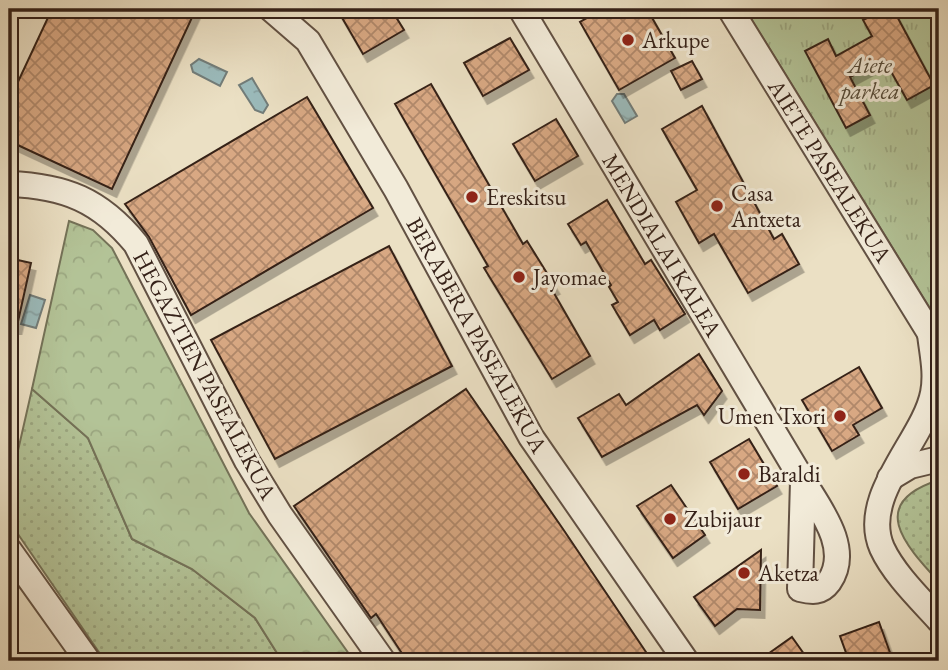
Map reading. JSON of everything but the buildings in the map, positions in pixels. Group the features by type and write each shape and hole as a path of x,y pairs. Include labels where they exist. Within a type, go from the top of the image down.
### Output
{"street":[{"name":"BERABERA PASEALEKUA","path":"271,9 308,41 348,104 531,436 686,661"},
{"name":"MENDIALAI KALEA","path":"522,9 803,481"},
{"name":"AIETE PASEALEKUA","path":"730,9 936,345"},
{"name":"HEGAZTIEN PASEALEKUA","path":"9,184 42,185 81,197 116,220 136,244 247,461 280,515 383,661"},
{"path":"936,345 933,395 890,478 878,520 881,545 892,565 939,621"},
{"path":"890,478 910,466 939,459"},
{"path":"9,550 88,661"}],"green space":[{"name":"Aiete parkea","path":"745,9 939,9 939,323"},
{"path":"69,221 93,230 112,248 249,513 354,661 282,661 255,618 192,569 132,539 88,438 32,389"},
{"path":"32,389 88,438 132,539 192,569 255,618 282,661 105,661 9,521 9,490"},
{"path":"939,480 939,582 905,540 899,526 898,513 903,500 917,489"}],"water":[{"path":"199,59 227,72 220,86 193,72 191,65"},
{"path":"252,78 268,105 263,113 255,110 239,85"},
{"path":"617,94 624,94 637,116 625,123 612,101"},
{"path":"30,295 45,300 36,328 21,324"}],"place":[{"name":"Arkupe","path":"628,40"},
{"name":"Ereskitsu","path":"472,197"},
{"name":"Casa Antxeta","path":"717,206"},
{"name":"Jayomae","path":"519,277"},
{"name":"Umen Txori","path":"840,416"},
{"name":"Baraldi","path":"744,474"},
{"name":"Zubijaur","path":"670,519"},
{"name":"Aketza","path":"744,573"}]}
